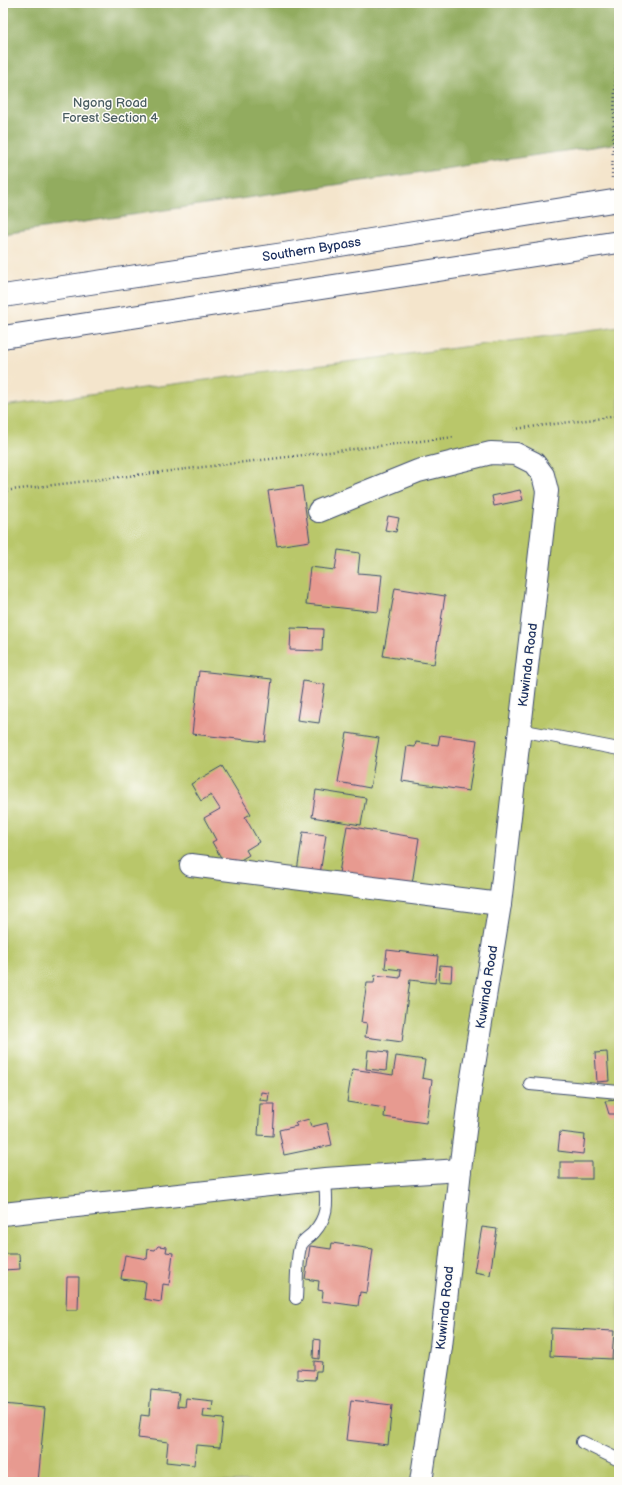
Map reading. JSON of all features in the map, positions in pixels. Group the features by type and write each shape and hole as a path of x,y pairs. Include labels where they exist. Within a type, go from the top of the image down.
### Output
{"main road":[{"name":"Southern Bypass","path":"3,296 284,254 615,200"},
{"path":"3,337 619,242"},
{"name":"Kuwinda Road","path":"319,511 418,471 491,453 516,454 534,462 543,475 547,491 500,904 471,1084 441,1347 421,1482"},
{"path":"191,865 500,904"},
{"path":"3,1214 325,1179 460,1170"}],"lane":[{"path":"520,730 619,749"},
{"path":"530,1084 619,1092"},
{"path":"296,1298 298,1262 301,1244 314,1232 326,1211 325,1179"},
{"path":"582,1442 619,1460"}],"path":[{"path":"615,200 618,3"},
{"path":"510,430 619,416"},
{"path":"3,491 454,437"}],"green space":[{"name":"Ngong Road Forest Section 4","path":"3,3 619,3 619,143 3,234"},
{"path":"619,327 619,1482 3,1482 3,406"}],"building":[{"path":"302,486 310,541 277,546 268,491"},
{"path":"520,490 523,500 494,506 492,496"},
{"path":"388,516 399,518 396,532 385,530"},
{"path":"338,550 360,553 358,573 382,575 378,612 306,604 310,567 335,570"},
{"path":"395,588 445,596 434,664 383,656"},
{"path":"291,628 323,629 322,651 290,650"},
{"path":"199,671 272,679 265,742 192,734"},
{"path":"303,681 325,685 319,723 297,720"},
{"path":"347,733 379,738 370,788 338,782"},
{"path":"440,735 477,740 469,791 402,781 407,746 415,747 416,742 438,745"},
{"path":"222,766 251,814 245,817 259,842 246,850 249,855 227,868 212,842 216,840 204,818 220,809 211,795 201,801 191,784"},
{"path":"316,790 366,798 361,825 312,817"},
{"path":"347,826 419,838 411,891 338,879"},
{"path":"303,832 326,835 320,874 297,871"},
{"path":"387,950 438,956 435,983 410,980 402,1042 365,1037 367,1023 361,1022 367,983 374,983 375,975 400,978 401,970 385,968"},
{"path":"440,965 452,966 451,982 439,981"},
{"path":"368,1050 388,1052 386,1071 366,1069"},
{"path":"607,1052 609,1081 597,1082 595,1053"},
{"path":"396,1056 425,1060 422,1078 432,1080 426,1123 384,1117 385,1108 347,1102 352,1069 393,1075"},
{"path":"261,1092 269,1093 268,1101 260,1100"},
{"path":"619,1100 619,1114 609,1114 605,1101"},
{"path":"260,1104 275,1104 273,1136 258,1135"},
{"path":"309,1119 311,1127 327,1123 332,1145 284,1155 279,1130 297,1126 295,1123"},
{"path":"560,1132 585,1135 583,1154 558,1151"},
{"path":"560,1162 592,1162 592,1179 560,1179"},
{"path":"482,1227 497,1229 490,1275 474,1272"},
{"path":"332,1243 373,1249 367,1293 360,1292 358,1306 322,1301 323,1291 318,1290 319,1281 305,1279 310,1246 331,1249"},
{"path":"158,1246 167,1247 166,1252 173,1253 169,1285 163,1284 161,1302 144,1299 146,1282 121,1279 125,1255 147,1259 148,1249 155,1250"},
{"path":"3,1254 19,1254 20,1269 3,1270"},
{"path":"67,1277 79,1277 78,1310 66,1310"},
{"path":"551,1328 614,1331 612,1359 550,1356"},
{"path":"314,1339 320,1340 319,1359 313,1358"},
{"path":"314,1361 322,1362 321,1371 316,1371 315,1380 297,1379 297,1369 314,1370"},
{"path":"151,1390 179,1393 177,1406 185,1407 186,1398 213,1401 212,1411 204,1410 203,1417 223,1419 220,1447 196,1445 194,1465 166,1462 168,1442 138,1438 141,1415 149,1416"},
{"path":"351,1400 392,1405 388,1445 346,1440"},
{"path":"3,1404 45,1408 38,1482 3,1482"}]}
